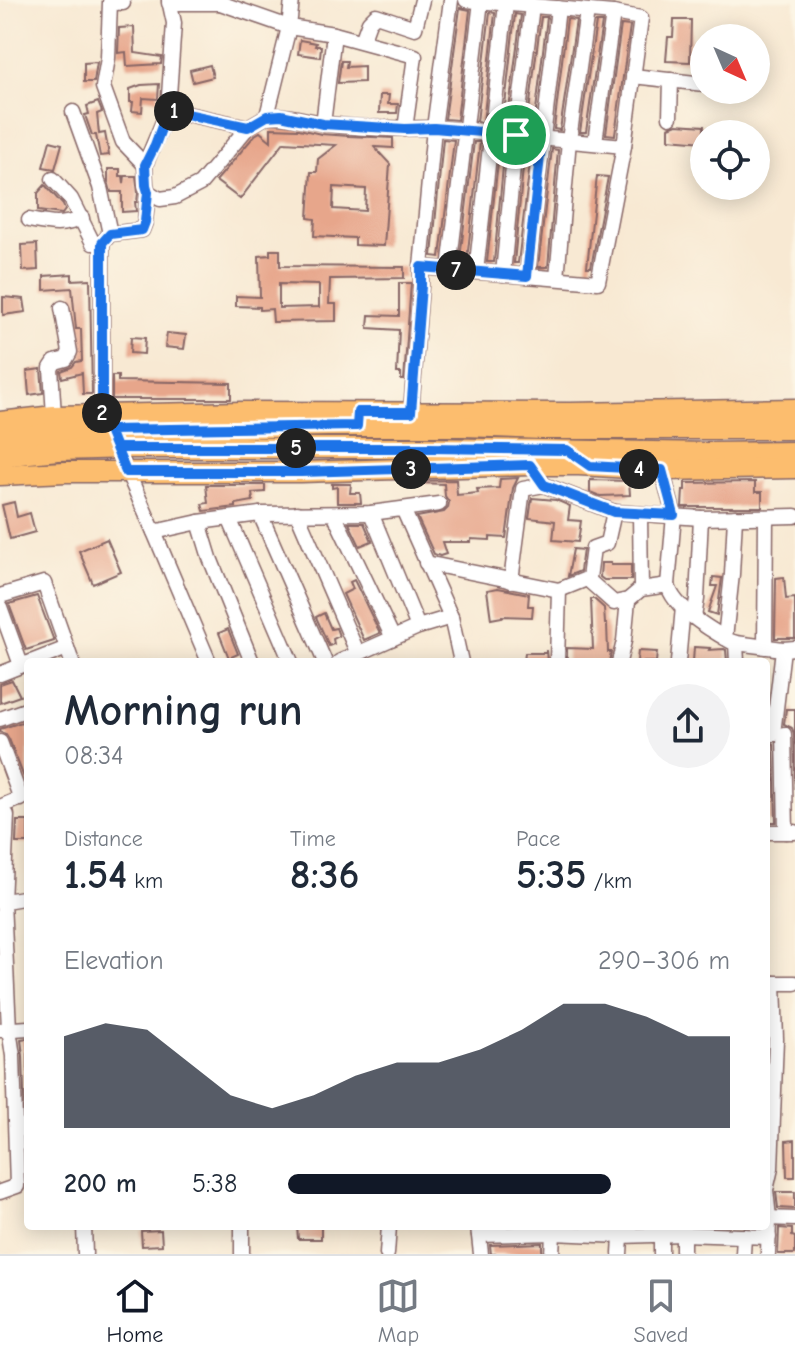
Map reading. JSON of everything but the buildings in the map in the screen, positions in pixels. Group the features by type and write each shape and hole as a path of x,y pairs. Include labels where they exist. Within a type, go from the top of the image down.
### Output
{"main road":[{"path":"0,440 61,432 358,419 411,412 795,409"},
{"path":"0,422 54,416 109,431 428,448 795,452"},
{"path":"358,419 542,429 795,429"},
{"path":"0,456 58,450 109,431"},
{"path":"567,450 590,466"},
{"path":"0,475 301,472 530,465 662,470 795,468"}],"street":[{"path":"267,116 289,27 292,0"},
{"path":"362,41 369,22 376,15 415,28 422,0"},
{"path":"411,412 434,128 451,0"},
{"path":"53,179 71,199 93,243 142,230 148,192 145,165 168,110 174,23 169,2 220,1 289,27 334,34 415,56 405,129"},
{"path":"421,267 598,282 624,146 641,18 473,1 464,131 449,269"},
{"path":"123,3 110,2 108,58 103,87 123,142 145,165"},
{"path":"476,272 506,4"},
{"path":"503,274 532,6"},
{"path":"527,276 558,8"},
{"path":"557,278 569,140 587,11"},
{"path":"595,142 613,13"},
{"path":"323,124 334,34"},
{"path":"633,76 690,82"},
{"path":"670,117 671,80"},
{"path":"168,110 248,127"},
{"path":"73,112 100,187 106,239 109,431 207,658"},
{"path":"148,192 160,199 175,197 200,184 248,127 267,116 281,115 323,124 434,128 624,146"},
{"path":"29,220 68,225 82,218"},
{"path":"54,416 51,368 55,362 66,359 70,352 62,308"},
{"path":"530,465 544,485"},
{"path":"662,470 674,515 669,592 689,612 730,640 789,649 780,734 790,832"},
{"path":"511,581 523,489 544,485 614,512 701,518 795,516"},
{"path":"154,532 260,514 371,513 439,504"},
{"path":"403,509 451,617 460,658"},
{"path":"426,563 559,590 589,578 593,548 607,543 614,512"},
{"path":"297,513 358,654"},
{"path":"371,513 418,627"},
{"path":"260,514 323,658"},
{"path":"334,514 393,638"},
{"path":"640,514 641,589"},
{"path":"735,517 730,640 736,658"},
{"path":"765,647 766,517"},
{"path":"229,518 289,658"},
{"path":"679,658 689,612 697,599 701,518"},
{"path":"199,522 210,558 250,658"},
{"path":"587,579 612,602 628,600 641,589 668,585"},
{"path":"0,596 44,583 70,655"},
{"path":"557,658 559,590"},
{"path":"620,658 628,600"},
{"path":"0,607 25,658"},
{"path":"348,658 418,627 451,617"},
{"path":"0,674 24,664"},
{"path":"0,719 24,710"},
{"path":"0,1192 22,1186 21,1123 14,1090 21,1056 4,1029 2,902 3,811 24,797 1,750"},
{"path":"2,902 24,898"},
{"path":"770,1112 776,1039 770,983 795,983"},
{"path":"4,1029 24,1028"},
{"path":"770,1218 795,1219"},
{"path":"84,1230 85,1254"},
{"path":"242,1230 242,1254"},
{"path":"387,1254 389,1230"},
{"path":"481,1254 479,1230 553,1233 661,1231 769,1237"},
{"path":"768,1254 769,1230"},
{"path":"620,1254 621,1231"},
{"path":"661,1231 661,1254"},
{"path":"552,1254 553,1233"},
{"path":"683,1234 683,1254"},
{"path":"743,1254 744,1236"}],"route":[{"path":"516,135 323,124 281,115 267,116 248,127 168,110 145,165 148,192 142,230 110,234 102,243 102,414 126,472 301,472 530,465 544,485 614,512 674,515 662,470 590,466 567,450 428,448 116,448 109,430 357,426 358,412 411,412 421,267 527,276 542,138 516,135"}]}
